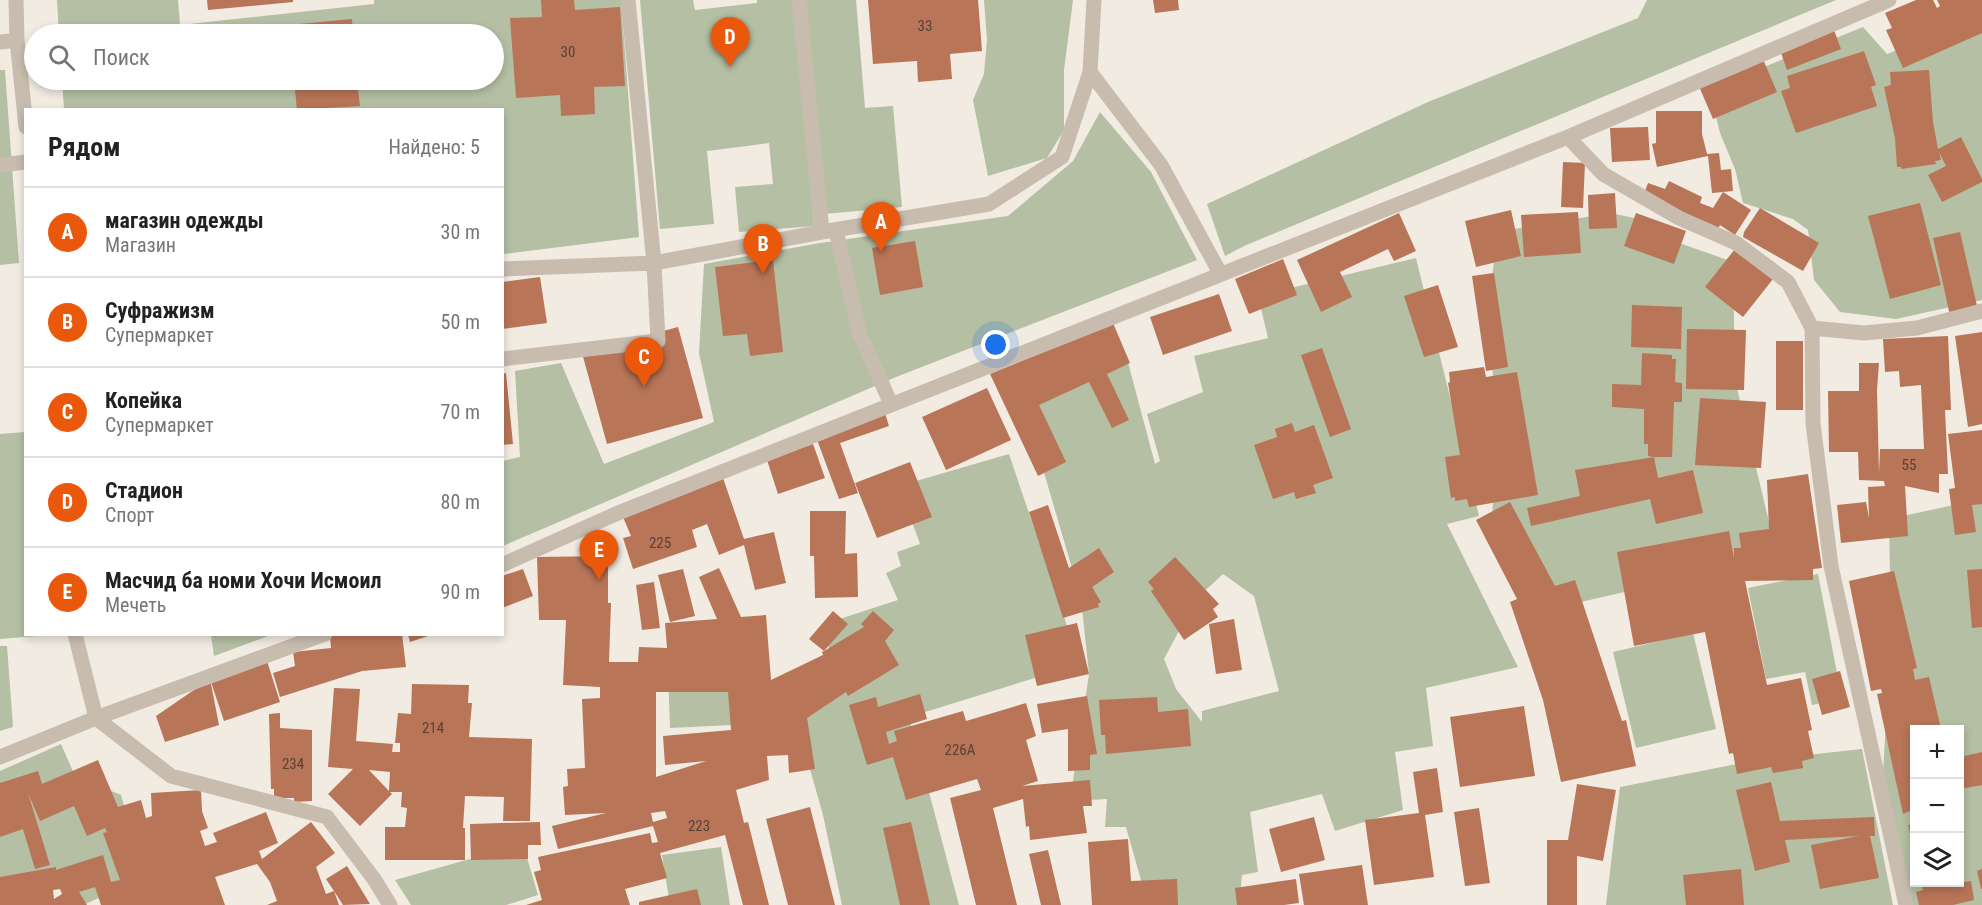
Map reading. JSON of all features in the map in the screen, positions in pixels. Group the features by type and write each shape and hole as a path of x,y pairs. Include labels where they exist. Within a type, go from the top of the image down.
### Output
{"street":[{"path":"16,0 17,40 24,108"},
{"path":"504,359 658,341 654,263 628,0"},
{"path":"799,0 829,231 859,332 891,404"},
{"path":"504,269 654,263 989,204 1062,157 1090,72 1094,0"},
{"path":"504,564 618,513 1568,137 1889,0"},
{"path":"0,42 17,40"},
{"path":"1090,72 1161,165 1220,273"},
{"path":"1568,137 1603,174 1678,218 1736,243 1788,282 1812,328 1813,423 1831,566 1906,905"},
{"path":"0,165 24,162"},
{"path":"1812,328 1864,333 1917,328 1982,312"},
{"path":"76,636 96,718 171,776 327,817 374,879 390,905"},
{"path":"0,757 96,718 320,636"}],"green space":[{"path":"57,0 178,0 180,24 58,24"},
{"path":"374,0 621,0 639,237 504,254 504,108 64,108 63,90 504,90 504,24 189,24 374,4"},
{"path":"640,0 693,0 695,10 757,3 757,0 794,0 814,226 739,232 735,187 773,184 769,143 707,151 714,224 660,229"},
{"path":"804,0 856,0 865,108 893,106 902,207 824,214"},
{"path":"984,0 1073,0 1064,70 1064,130 1047,158 988,176 973,100 984,74 987,40"},
{"path":"1647,0 1836,0 1244,246 1225,256 1207,204 1428,102 1638,18"},
{"path":"1982,19 1982,300 1896,319 1840,312 1814,280 1808,230 1793,219 1743,203 1735,169 1720,133 1709,89 1863,27 1887,54"},
{"path":"0,70 5,70 19,263 0,265"},
{"path":"1100,112 1151,172 1197,260 896,377 504,546 504,461 520,457 515,371 561,363 604,464 714,422 699,353 704,264 820,243 1008,216 1073,161"},
{"path":"1598,210 1638,219 1637,228 1733,262 1735,380 1775,547 1677,580 1537,612 1492,515 1497,450 1489,308 1497,232 1598,215"},
{"path":"1416,258 1479,516 1447,524 1518,667 1426,688 1433,746 1395,752 1403,810 1335,831 1322,794 1250,812 1258,872 1242,875 1239,905 1148,905 1126,827 1105,827 1107,799 1070,801 1089,674 1081,599 1031,428 1032,382 1126,355 1155,464 1160,461 1147,414 1203,392 1194,356 1268,338 1258,296","holes":["1223,574 1254,596 1279,691 1202,711 1202,722 1176,689 1164,659 1196,599"]},
{"path":"24,432 24,636 37,636 0,639 0,434"},
{"path":"1009,454 1080,664 909,717 959,905 842,905 823,815 791,702 838,675 821,625 898,600 886,573 901,566 897,552 920,544 899,486"},
{"path":"1982,499 1982,905 1912,905 1883,773 1891,634 1889,519"},
{"path":"1818,574 1842,699 1812,705 1805,672 1766,679 1748,588"},
{"path":"1693,633 1716,729 1636,748 1613,652"},
{"path":"211,636 268,636 214,656"},
{"path":"0,646 7,646 13,727 0,731"},
{"path":"728,668 731,725 670,728 668,670"},
{"path":"61,744 75,776 121,795 144,878 83,905 69,880 0,897 0,771"},
{"path":"1862,749 1893,905 1606,905 1620,787 1752,761"},
{"path":"523,844 538,895 506,905 411,905 395,880"},
{"path":"721,847 730,905 670,905 662,855"}],"building":[{"path":"207,0 293,0 293,2 208,10"},
{"path":"541,0 574,0 575,10 620,7 625,86 594,87 595,114 561,116 560,95 516,98 510,18 542,17"},
{"path":"868,0 978,0 982,51 950,54 952,79 918,82 917,61 873,64"},
{"path":"1153,0 1178,0 1179,10 1155,13"},
{"path":"1916,0 1933,0 1937,8 1940,6 1937,0 1982,0 1982,33 1903,68 1886,30 1892,28 1885,13"},
{"path":"352,19 352,24 300,24"},
{"path":"1834,30 1841,49 1787,70 1780,50"},
{"path":"1864,51 1876,85 1871,87 1877,106 1796,133 1781,91 1790,88 1787,76"},
{"path":"1762,57 1777,92 1713,119 1698,84"},
{"path":"1929,70 1933,122 1938,149 1961,137 1982,179 1982,182 1942,202 1928,175 1946,166 1939,152 1941,160 1935,161 1936,164 1901,169 1897,167 1895,138 1884,87 1891,85 1890,72"},
{"path":"295,90 358,90 360,106 297,108"},
{"path":"1656,111 1702,111 1702,134 1707,154 1719,153 1721,170 1731,169 1733,191 1712,193 1708,156 1657,167 1652,144 1656,143"},
{"path":"1648,127 1650,160 1612,162 1610,128"},
{"path":"1563,162 1585,163 1583,208 1561,207"},
{"path":"1669,181 1702,197 1700,203 1713,208 1723,192 1751,210 1735,235 1720,225 1718,229 1642,199 1648,183 1665,189"},
{"path":"1615,193 1617,228 1589,229 1588,195"},
{"path":"1920,203 1941,285 1890,299 1868,216"},
{"path":"1760,208 1819,243 1803,271 1743,237"},
{"path":"1511,210 1521,256 1476,267 1465,221"},
{"path":"1578,212 1581,253 1524,257 1521,215"},
{"path":"1399,213 1416,251 1394,261 1388,249 1340,272 1352,297 1321,312 1297,260"},
{"path":"1636,213 1686,231 1674,264 1624,246"},
{"path":"1960,232 1980,319 1952,325 1933,238"},
{"path":"915,241 923,287 880,295 872,248"},
{"path":"1735,249 1773,279 1743,317 1705,287"},
{"path":"1283,259 1297,295 1249,314 1235,279"},
{"path":"773,260 783,352 750,356 747,334 723,336 715,267"},
{"path":"1494,273 1508,367 1486,371 1472,276"},
{"path":"540,277 547,323 504,329 504,282"},
{"path":"1438,285 1458,347 1424,357 1404,296"},
{"path":"1219,294 1232,331 1163,355 1150,317"},
{"path":"1632,305 1682,307 1681,349 1631,347"},
{"path":"1113,323 1130,363 1107,374 1129,420 1112,428 1089,382 1039,405 1066,462 1038,476 990,374"},
{"path":"678,327 703,418 607,444 582,353"},
{"path":"1687,329 1746,330 1744,390 1686,389"},
{"path":"1982,332 1982,424 1968,427 1955,336"},
{"path":"1948,336 1951,410 1945,410 1948,474 1939,474 1939,493 1905,486 1908,536 1841,543 1837,505 1866,502 1869,518 1868,487 1885,486 1884,481 1859,480 1858,452 1829,452 1828,391 1859,391 1859,363 1879,363 1877,390 1879,473 1880,449 1924,449 1921,385 1900,387 1899,371 1885,372 1883,339"},
{"path":"1776,341 1803,341 1803,410 1776,410"},
{"path":"1322,348 1351,429 1330,437 1301,355"},
{"path":"1642,353 1672,355 1672,359 1676,359 1675,382 1682,383 1682,402 1674,402 1672,457 1648,456 1648,444 1644,444 1644,409 1612,407 1612,384 1641,385"},
{"path":"1484,367 1486,377 1517,372 1538,495 1469,507 1467,499 1455,501 1455,497 1451,498 1445,457 1460,455 1448,383 1450,382 1449,372"},
{"path":"506,373 513,444 504,445 504,374"},
{"path":"987,388 1011,440 946,470 922,417"},
{"path":"1700,398 1766,402 1761,468 1695,465"},
{"path":"885,413 889,426 840,443 858,493 839,499 816,437"},
{"path":"1292,423 1295,432 1314,425 1333,478 1313,485 1316,493 1296,499 1294,492 1273,499 1254,445 1277,437 1275,429"},
{"path":"1982,430 1982,504 1972,505 1976,532 1955,535 1949,489 1955,488 1948,434"},
{"path":"813,444 825,478 778,494 767,460"},
{"path":"1654,457 1658,478 1693,470 1703,513 1656,524 1650,499 1531,526 1527,508 1580,496 1575,470"},
{"path":"910,462 932,517 877,538 855,483"},
{"path":"1808,474 1822,568 1813,569 1813,580 1745,581 1767,685 1801,678 1812,730 1808,731 1814,758 1802,761 1803,768 1773,773 1771,767 1737,774 1733,753 1729,754 1705,632 1634,646 1617,552 1729,531 1734,558 1734,548 1741,548 1739,533 1769,529 1767,480"},
{"path":"723,478 744,539 774,532 786,583 755,590 744,545 719,555 707,524 692,530 697,547 633,569 623,538 631,536 623,517"},
{"path":"1510,502 1555,586 1575,580 1622,721 1626,720 1636,766 1561,782 1543,700 1510,602 1517,599 1476,520"},
{"path":"1048,505 1069,568 1099,548 1114,572 1092,587 1101,602 1098,604 1099,607 1063,618 1029,512"},
{"path":"810,511 846,511 845,554 857,553 858,597 815,598 814,556 810,556"},
{"path":"608,556 608,603 611,603 609,662 638,662 639,647 667,648 665,623 717,619 699,577 719,568 741,617 766,615 771,680 823,655 822,652 864,627 861,624 873,611 894,630 885,641 899,665 848,696 846,692 807,718 815,769 789,773 788,755 767,756 769,780 736,790 744,823 748,822 769,905 743,905 725,835 660,853 667,878 625,889 630,905 526,905 542,900 534,872 541,870 538,857 650,833 652,843 658,842 653,826 558,849 552,826 606,813 565,815 563,787 568,786 567,769 585,768 582,699 600,698 600,687 563,685 566,620 539,620 537,557","holes":["656,692 728,692 731,730 663,736 665,765 706,761 656,777","665,811 667,818 653,822 651,813"]},
{"path":"1175,557 1219,604 1213,609 1218,617 1184,640 1151,591 1154,589 1148,582"},
{"path":"523,569 533,596 504,607 504,575"},
{"path":"683,569 695,616 670,622 658,575"},
{"path":"1982,569 1982,627 1972,628 1967,570"},
{"path":"1894,571 1917,668 1913,669 1915,680 1929,677 1940,725 1910,725 1910,811 1903,814 1877,694 1882,693 1881,689 1871,691 1849,581"},
{"path":"654,582 660,628 642,630 636,585"},
{"path":"833,611 848,624 824,651 809,639"},
{"path":"1234,619 1242,670 1216,674 1209,624"},
{"path":"1077,623 1089,674 1037,686 1025,635"},
{"path":"330,636 402,636 406,667 362,671 280,697 273,673 295,666 293,652 331,648"},
{"path":"408,636 428,636 410,642"},
{"path":"267,661 280,702 224,721 210,679"},
{"path":"1840,671 1850,707 1822,715 1812,679"},
{"path":"210,679 219,725 165,742 156,716"},
{"path":"412,684 469,685 468,703 472,703 469,737 532,739 530,821 503,821 504,797 465,796 463,828 465,828 465,860 385,860 385,827 405,827 407,808 401,807 402,792 390,792 392,794 360,826 328,794 353,769 328,767 334,688 360,689 356,741 393,744 392,752 400,752 400,743 395,743 398,713 411,714","holes":["369,770 390,772 389,791"]},
{"path":"920,694 927,719 886,732 889,744 897,741 894,731 963,711 966,721 1026,703 1036,736 1026,740 1038,781 1022,786 1090,780 1092,806 1083,806 1087,833 1030,840 1023,799 993,808 1017,905 976,905 950,798 981,790 977,779 906,800 893,757 867,765 849,705 876,697 878,707"},
{"path":"1087,696 1097,754 1090,755 1090,770 1068,771 1068,729 1042,733 1037,704"},
{"path":"1157,697 1158,712 1188,709 1191,746 1106,754 1105,735 1101,735 1099,700"},
{"path":"1524,706 1535,776 1460,787 1450,717"},
{"path":"280,713 280,728 312,730 312,801 294,802 294,798 274,798 274,789 271,789 269,714"},
{"path":"1982,752 1982,785 1964,788 1964,756"},
{"path":"98,760 118,807 141,800 146,818 152,816 151,793 201,790 202,811 208,828 200,831 205,846 217,842 213,833 266,812 278,843 259,851 262,859 311,822 335,853 316,867 326,894 334,891 339,905 267,905 277,901 270,882 257,864 215,877 225,905 101,905 95,887 79,892 87,905 0,905 0,877 56,867 56,870 103,855 111,882 120,880 103,833 107,832 105,828 87,836 74,806 40,821 28,793 50,865 35,869 23,829 0,837 0,783 38,771 42,784","holes":["60,889 62,894 54,899 53,890"]},
{"path":"1437,768 1443,812 1425,815 1434,877 1374,885 1365,820 1419,813 1413,772"},
{"path":"1771,782 1780,821 1874,817 1875,836 1870,836 1879,878 1820,889 1811,845 1859,836 1785,840 1790,862 1755,871 1736,790"},
{"path":"1577,784 1616,790 1603,861 1577,856 1577,905 1547,905 1547,840 1568,840"},
{"path":"810,807 835,905 788,905 766,819"},
{"path":"1479,808 1490,883 1465,886 1454,812"},
{"path":"1314,817 1325,860 1281,872 1269,829"},
{"path":"540,822 541,845 528,845 528,859 471,860 470,824"},
{"path":"911,822 930,905 900,905 883,828"},
{"path":"1128,839 1131,881 1177,879 1178,905 1092,905 1088,842"},
{"path":"1048,850 1061,905 1041,905 1029,854"},
{"path":"1362,865 1368,905 1304,905 1299,874"},
{"path":"347,866 370,904 343,905 326,879"},
{"path":"1741,869 1744,905 1686,905 1683,875"},
{"path":"1982,869 1982,889 1981,889 1977,871"},
{"path":"1296,879 1299,903 1237,905 1235,888"},
{"path":"1971,881 1974,900 1953,905 1919,905 1916,892 1923,890 1922,887 1964,887 1964,882"},
{"path":"697,889 701,905 639,905 639,902"}],"place":[{"name":"Стадион","path":"730,67"},
{"name":"магазин одежды","path":"881,252"},
{"name":"Суфражизм","path":"763,274"},
{"name":"Копейка","path":"644,387"},
{"name":"Масчид ба номи Хочи Исмоил","path":"599,580"}]}
